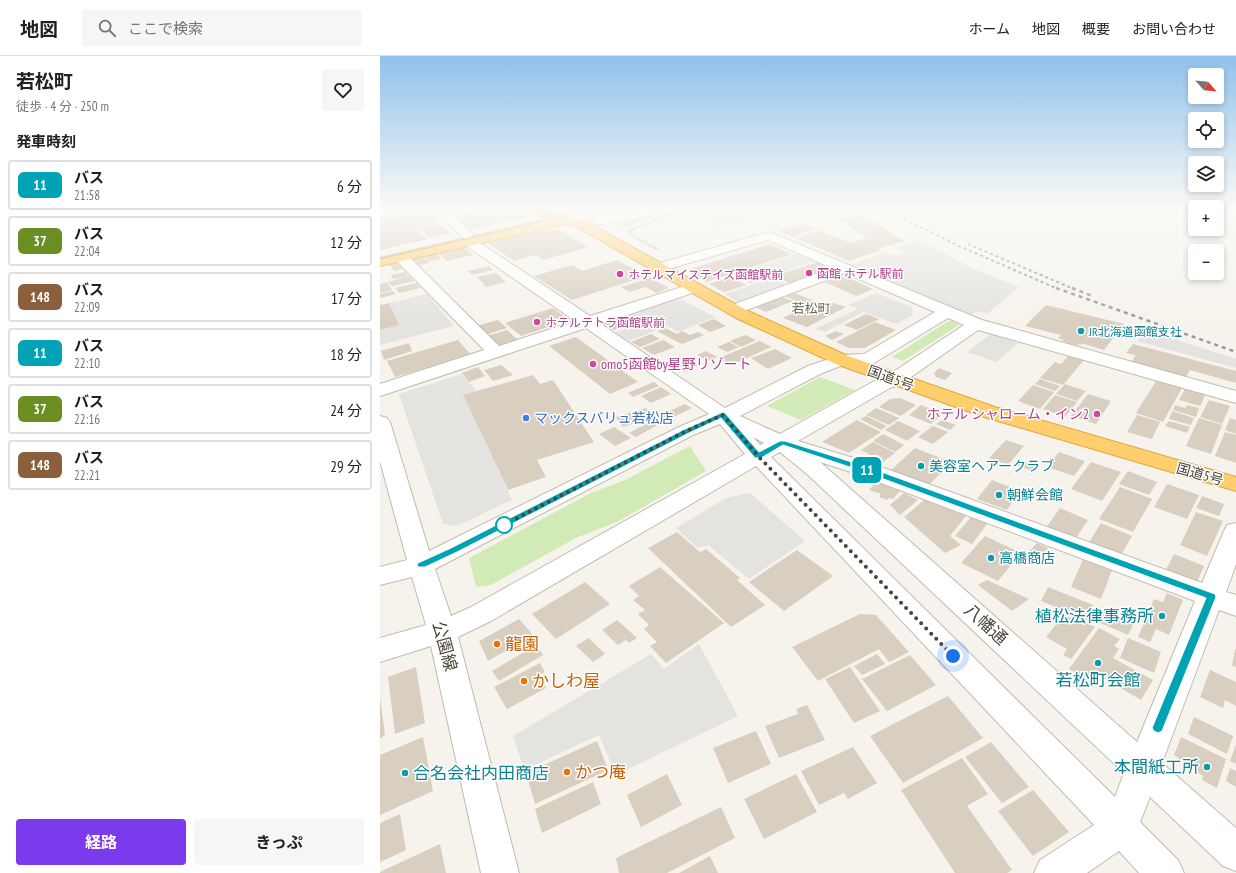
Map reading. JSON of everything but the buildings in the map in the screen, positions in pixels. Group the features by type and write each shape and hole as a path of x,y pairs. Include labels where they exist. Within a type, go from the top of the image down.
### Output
{"highway":[{"path":"380,254 423,246"},
{"path":"380,262 439,246"},
{"name":"国道5号","path":"620,246 767,328 841,360 894,380 1023,421 1236,484"}],"street":[{"path":"480,246 723,415 758,456 1165,873"},
{"path":"658,268 734,246"},
{"path":"793,246 976,324 1236,397"},
{"path":"401,257 496,353"},
{"path":"733,310 846,268"},
{"path":"380,390 693,288"},
{"path":"380,576 422,565 454,550 686,431 739,409 814,370 841,360 868,359 947,312"},
{"path":"380,650 442,632 481,614 883,384 894,380 976,324"},
{"name":"八幡通","path":"723,415 782,443 826,479 1143,767 1236,854"},
{"name":"公園線","path":"380,422 442,632 500,873"},
{"path":"782,443 865,469 1224,601"},
{"path":"1053,873 1120,828 1143,767 1224,601 1236,531"}],"green space":[{"path":"952,321 959,325 903,361 892,357 947,322"},
{"path":"820,377 855,390 801,420 767,406"},
{"path":"690,446 706,471 619,521 576,538 491,585 476,587 469,558 591,493 625,480"}],"shaded area":[{"path":"902,246 931,246 972,268 1019,287 987,314 978,311 969,315 849,265 886,252 897,256 906,253 896,248"},
{"path":"796,254 814,261 750,284 733,275"},
{"path":"772,278 790,287 741,304 724,294"},
{"path":"876,293 912,307 913,315 896,324 863,312 825,332 815,329 858,309 849,305"},
{"path":"427,294 454,326 380,345 380,330 399,325 389,303"},
{"path":"678,298 715,317 678,332 668,326 628,341 615,333 637,324 625,317"},
{"path":"1146,330 1236,359 1236,368 1137,341"},
{"path":"991,334 1019,343 996,362 967,352"},
{"path":"462,374 476,391 463,395 512,500 457,526 443,524 399,394"},
{"path":"750,493 805,541 749,579 708,545 698,548 676,528 726,498"},
{"path":"699,644 738,716 616,775 599,735 524,770 513,736 651,654 664,669"}],"tram line":[{"path":"380,259 436,246"}],"railway":[{"path":"959,246 1058,289"},
{"path":"973,246 1074,289"},
{"path":"1056,288 1236,352"},
{"path":"1072,288 1092,296"}],"bus line":[{"name":"11","path":"422,565 686,431 723,415 758,456 782,443 865,469 1212,597 1158,728"}],"place":[{"name":"函館 ホテル駅前","path":"809,273"},
{"name":"ホテルマイステイズ函館駅前","path":"620,274"},
{"name":"ホテルテトラ函館駅前","path":"537,322"},
{"name":"JR北海道函館支社","path":"1081,331"},
{"name":"omo5函館by星野リゾート","path":"593,364"},
{"name":"ホテル シャローム・イン2","path":"1097,414"},
{"name":"マックスバリュ若松店","path":"526,418"},
{"name":"美容室ヘアークラブ","path":"921,466"},
{"name":"朝鮮会館","path":"999,495"},
{"name":"高橋商店","path":"991,558"},
{"name":"植松法律事務所","path":"1162,616"},
{"name":"龍園","path":"497,644"},
{"name":"若松町会館","path":"1098,663"},
{"name":"かしわ屋","path":"524,681"},
{"name":"本間紙工所","path":"1207,767"},
{"name":"かつ庵","path":"567,772"},
{"name":"合名会社内田商店","path":"405,773"}],"district":[{"name":"若松町","path":"811,308"}],"route":[{"path":"504,525 686,431 723,415 758,456 953,656"}]}
